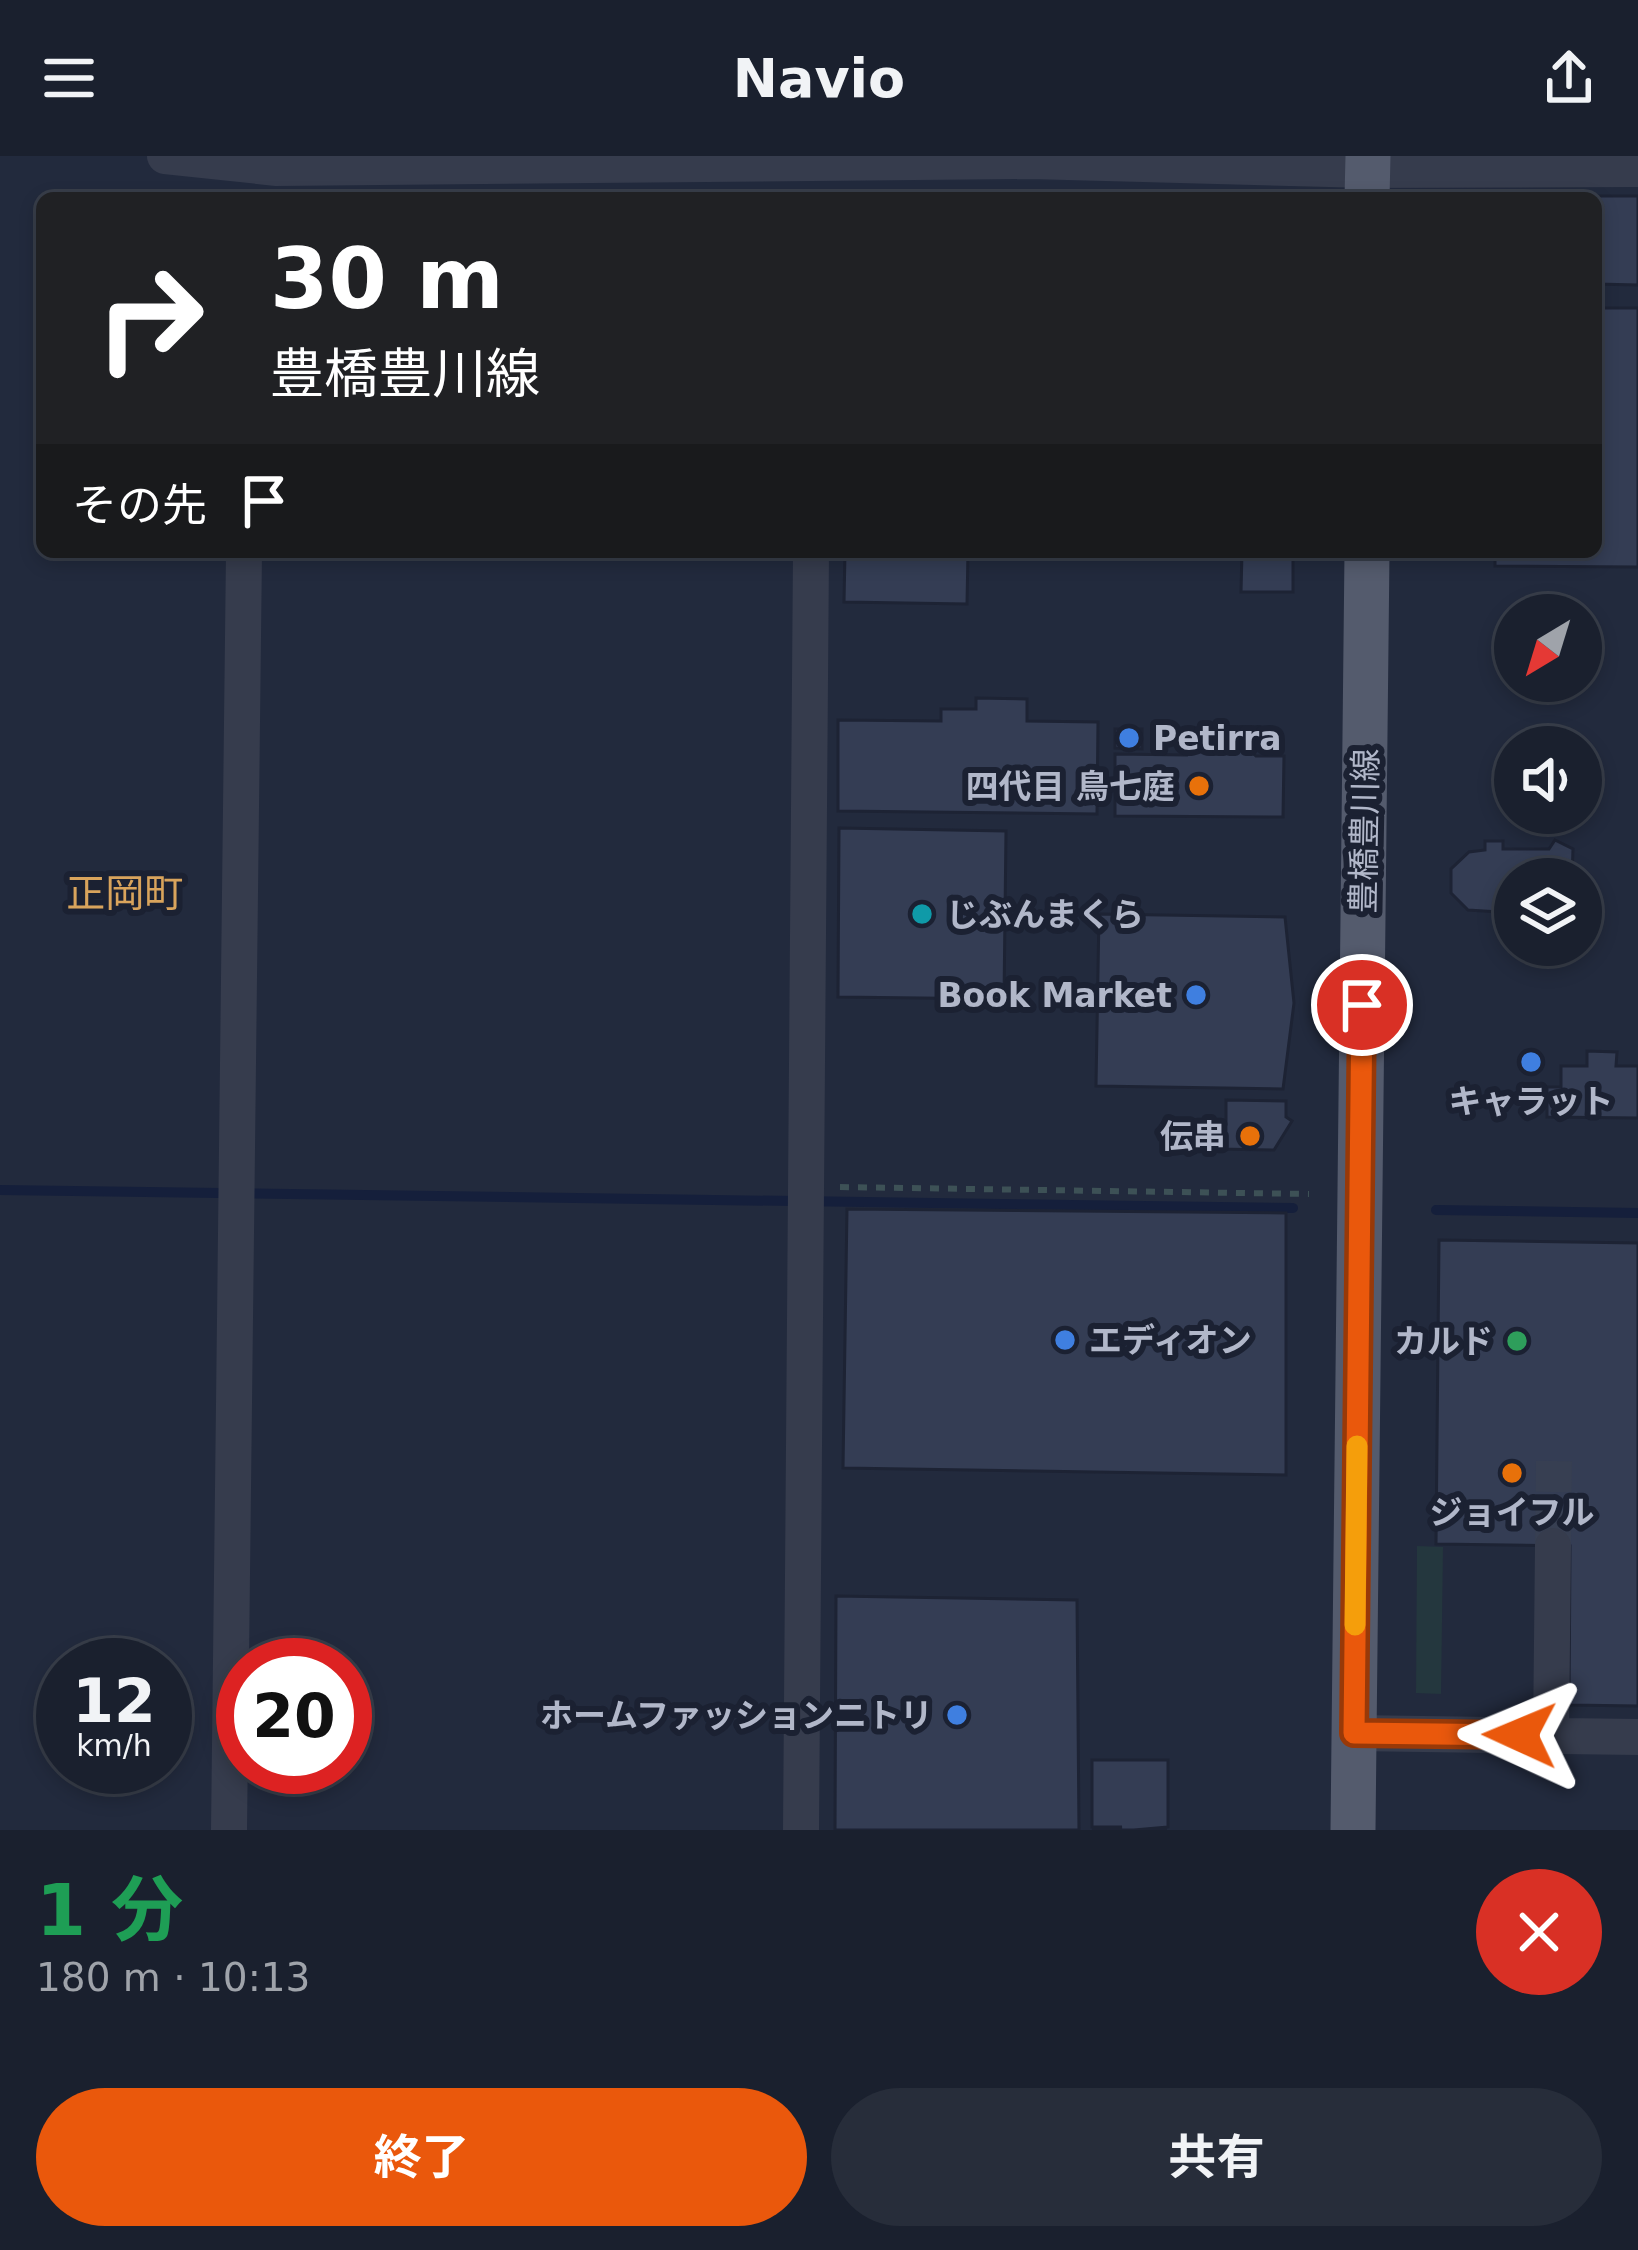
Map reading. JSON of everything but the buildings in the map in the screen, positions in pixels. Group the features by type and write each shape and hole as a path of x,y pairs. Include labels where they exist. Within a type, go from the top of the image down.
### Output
{"main road":[{"name":"豊橋豊川線","path":"1353,1830 1366,558"}],"street":[{"path":"165,156 249,173 725,160 817,180 1031,161 1368,175 1638,169"},
{"path":"229,1830 244,558"},
{"path":"801,1830 811,558"},
{"path":"1551,1736 1552,1546"},
{"path":"1354,1733 1638,1737"}],"path":[{"path":"807,1196 1309,1194"}],"shaded area":[{"path":"1417,1546 1443,1547 1441,1694 1416,1693"}],"waterway":[{"path":"0,1190 1293,1208"},
{"path":"1436,1210 1638,1213"}],"tunnel":[{"path":"1553,1546 1554,1461"}],"slow traffic":[{"path":"1355,1625 1357,1446"}],"place":[{"name":"Petirra","path":"1129,738"},
{"name":"四代目 鳥七庭","path":"1199,786"},
{"name":"じぶんまくら","path":"922,914"},
{"name":"Book Market","path":"1196,995"},
{"name":"キャラット","path":"1531,1062"},
{"name":"伝串","path":"1250,1136"},
{"name":"エディオン","path":"1065,1340"},
{"name":"カルド","path":"1517,1341"},
{"name":"ジョイフル","path":"1512,1473"},
{"name":"ホームファッションニトリ","path":"957,1715"}],"district":[{"name":"正岡町","path":"125,893"}],"route":[{"path":"1362,1005 1354,1733 1520,1735"}]}
